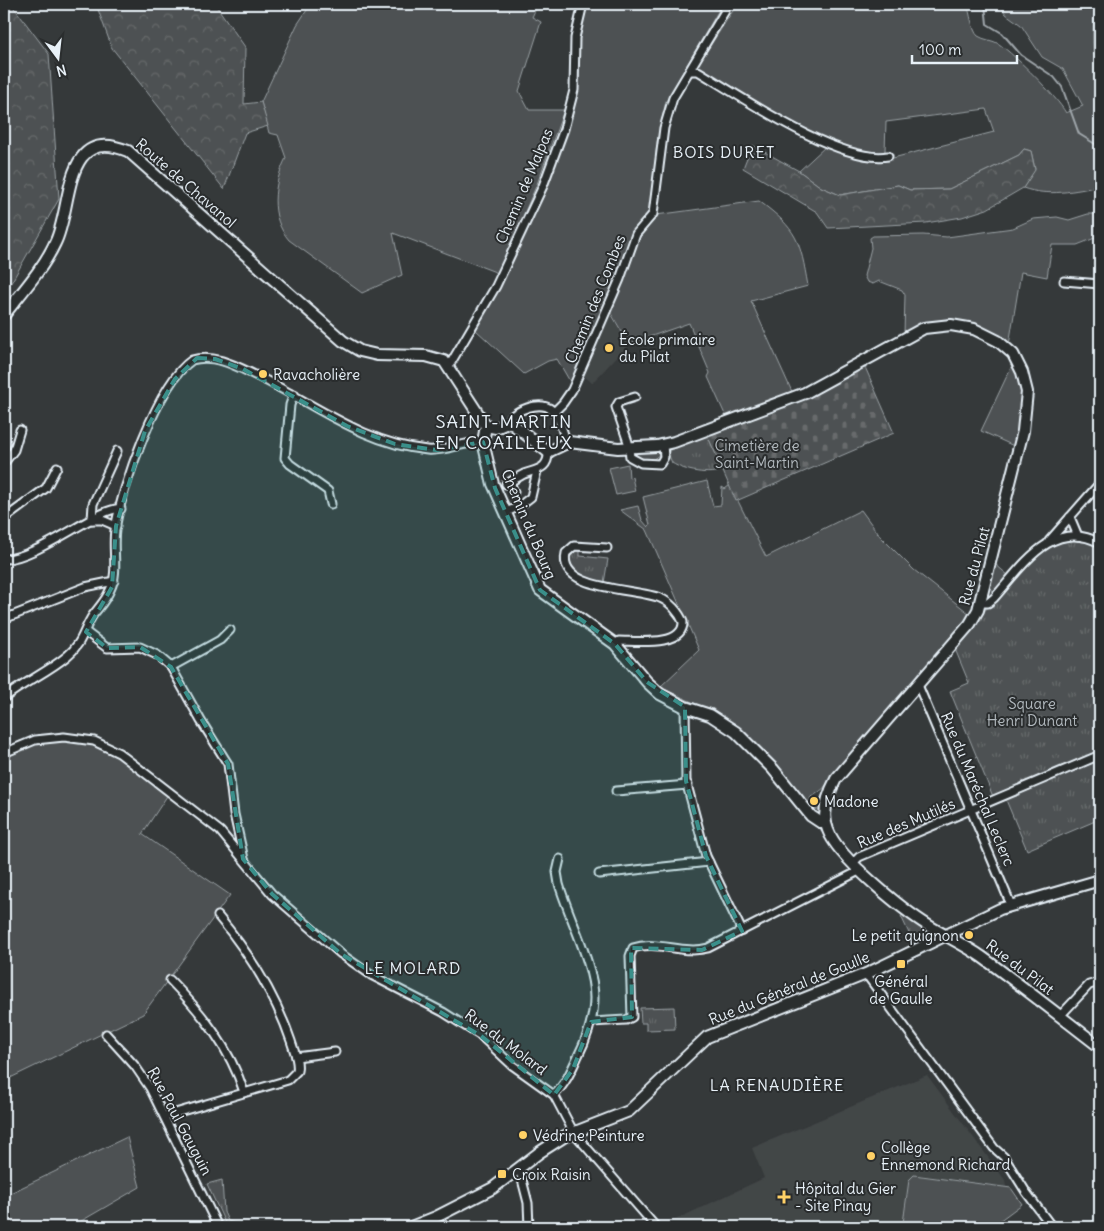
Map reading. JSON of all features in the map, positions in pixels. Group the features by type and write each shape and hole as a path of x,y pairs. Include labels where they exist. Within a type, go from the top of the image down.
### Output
{"street":[{"name":"Chemin de Malpas","path":"449,366 496,286 543,186 561,137 574,90 575,38 584,4"},
{"name":"Chemin des Combes","path":"554,412 563,404 572,390 620,279 636,234 653,214 667,115 673,98 725,11 721,4"},
{"path":"690,71 698,71 825,144 865,154 888,156"},
{"name":"Route de Chavanol","path":"4,315 56,242 74,170 87,153 98,145 112,144 128,151 330,331 352,347 368,353 387,356 432,357 444,361 449,366"},
{"path":"1064,281 1100,284"},
{"name":"Rue du Pilat","path":"566,443 629,448 664,445 805,394 924,328 964,326 987,335 1006,346 1016,358 1024,380 1027,405 1023,431 981,603 970,624 836,779 828,796 825,822 833,840 853,863 918,918 975,952 1100,1047"},
{"path":"4,698 66,657 86,632 92,616 110,591 114,581 116,526 145,431 175,379 192,360 205,358 225,362 294,394 347,426 395,444 436,450 484,442"},
{"path":"449,366 486,426 496,428 507,422 513,414 528,407 547,407 554,412 566,443 548,452"},
{"path":"294,394 290,405 285,458 290,464 328,491 331,504"},
{"path":"635,396 619,402 616,407 630,457 636,462 657,464 664,460 664,445"},
{"path":"507,422 517,426 543,450 548,452"},
{"name":"Chemin du Bourg","path":"486,426 484,442 493,484 540,590 615,644 653,688 672,701 710,715 736,732 773,769 811,816 820,822 825,822"},
{"path":"4,463 14,450 20,430"},
{"path":"92,520 93,504 117,451"},
{"path":"514,492 508,483 537,471 546,463 548,452"},
{"path":"4,519 46,488 57,467"},
{"path":"506,512 529,499 534,492 537,471"},
{"path":"981,603 988,603 994,598 1038,550 1049,542 1100,483"},
{"path":"4,559 25,556 112,509 121,509"},
{"path":"1070,517 1078,536"},
{"path":"92,520 102,520 116,526"},
{"path":"1049,542 1078,536 1100,543"},
{"path":"607,548 574,546 566,553 565,564 567,570 572,575 589,583 660,598 673,607 683,622 681,632 674,638 619,641 615,644"},
{"path":"4,619 85,587 114,581"},
{"path":"172,667 220,640 230,630"},
{"path":"86,632 107,648 140,648 157,655 172,667 201,721 228,764 234,814 243,859"},
{"name":"Rue du Maréchal Leclerc","path":"918,685 1011,905"},
{"path":"685,707 688,785 709,862 742,931"},
{"name":"Rue du Molard","path":"4,753 35,740 64,737 86,740 107,746 119,753 220,831 272,894 341,954 371,975 443,1012 481,1036 512,1065 554,1095 574,1132 656,1227"},
{"name":"Rue des Mutilés","path":"853,863 859,857 1100,755"},
{"path":"616,791 688,785"},
{"path":"554,1095 572,1068 591,1022 594,992 559,884 560,859"},
{"path":"599,874 709,862"},
{"path":"591,1022 626,1020 632,1017 630,956 633,948 646,946 676,950 702,950 854,876 861,870"},
{"name":"Rue du Général de Gaulle","path":"411,1227 466,1203 493,1188 552,1143 574,1132 629,1111 706,1038 866,974 1011,905 1100,880"},
{"path":"165,1116 292,1077 298,1065 285,1024 264,980 253,960 218,916"},
{"path":"866,974 991,1144 1004,1157 1026,1192 1052,1227"},
{"path":"170,980 210,1025 234,1067 244,1092"},
{"path":"1060,1016 1089,985 1100,982"},
{"name":"Rue Paul Gauguin","path":"106,1034 134,1066 165,1116 218,1227"},
{"path":"296,1057 335,1052"},
{"path":"519,1168 528,1203 529,1227"}],"highlighted area":[{"path":"197,358 215,359 243,369 347,426 395,444 436,450 483,442 495,488 540,590 615,644 647,682 685,707 686,781 706,856 742,931 702,950 631,948 632,1017 591,1022 573,1069 554,1095 481,1036 341,954 272,894 243,859 228,764 171,667 140,647 107,648 86,632 112,587 116,526 145,431 175,379"}],"shaded area":[{"name":"École primaire du Pilat","path":"608,311 629,344 592,383 582,374"},
{"name":"Collège Ennemond Richard","path":"927,1075 1005,1180 1006,1187 920,1175 909,1180 903,1222 908,1227 662,1226 764,1178 752,1148"}],"green space":[{"path":"4,4 10,4 15,9 49,54 59,199 11,283 4,277"},
{"path":"96,4 215,4 245,47 244,104 261,102 268,126 245,133 224,189 112,48"},
{"path":"311,4 538,4 532,17 541,22 519,91 529,110 564,110 537,184 498,273 393,233 402,275 362,293 289,240 278,221 275,200 278,179 286,158 278,135 269,133 261,102 297,25"},
{"path":"586,4 716,4 720,8 666,101 657,142 651,209 636,229 572,385 557,359 548,361 524,374 476,330 547,189 579,86 579,32"},
{"path":"731,4 967,4 976,34 999,44 1015,57 1045,87 1066,113 1083,106 1063,69 1042,57 1021,25 1006,14 999,4 1095,4 1093,49 1100,76 1100,186 1052,193 1023,188 1035,169 1031,151 1024,149 1019,155 949,189 910,190 898,185 840,195 821,187 799,171 826,146 889,159 994,132 986,109 886,122 885,151 880,154 855,150 807,133 762,108 697,66 736,6"},
{"path":"1098,4 1100,4 1100,71 1095,48"},
{"path":"752,145 799,171 821,187 840,195 898,185 910,190 949,189 1019,155 1024,149 1031,151 1035,170 1023,188 987,209 962,217 926,223 828,228 817,212 743,168"},
{"path":"759,201 782,220 795,237 802,257 808,286 751,301 793,394 727,419 708,377 710,373 689,323 629,344 609,310 641,230 656,215"},
{"path":"1088,214 1100,214 1100,236 1077,245 1052,245 1047,277 1021,272 1009,345 970,324 904,334 905,295 902,290 879,281 873,284 867,282 864,276 871,248 870,238 873,236 923,235 947,237 1013,228 1033,219 1057,217 1069,220"},
{"path":"1013,363 1018,373 1022,394 1016,447 981,431"},
{"name":"Cimetière de Saint-Martin","path":"865,367 894,433 736,501 707,435 814,394"},
{"path":"707,435 723,470 711,473 697,472 672,463 668,453 673,446"},
{"path":"659,450 659,455 652,460 637,457 636,454 637,451"},
{"path":"628,464 629,478 632,477 635,491 616,495 609,468"},
{"path":"707,481 713,506 721,505 722,487 725,489 730,485 766,557 861,510 880,536 914,570 970,614 844,761 827,785 811,797 810,801 815,807 819,804 822,795 824,796 822,808 818,810 812,809 803,796 744,732 726,718 660,687 699,650 647,530 620,510 638,506 642,520 648,527 650,525 643,497"},
{"name":"Square Henri Dunant","path":"1070,539 1093,542 1100,546 1100,819 1027,850 1006,800 996,804 950,691 969,683 955,649 978,618 1038,553 1050,544"},
{"path":"575,551 580,551 580,556 608,559 604,583 582,577 573,570 569,559"},
{"path":"995,564 1009,576 993,591 989,585"},
{"path":"59,734 99,741 155,778 167,796 142,834 230,895 143,1014 4,1081 4,749 20,741"},
{"path":"904,915 928,932 929,938 914,944 901,916"},
{"path":"674,1007 675,1029 646,1030 646,1023 641,1023 640,1008"},
{"path":"127,1137 140,1187 71,1227 4,1227 4,1196"},
{"path":"914,1175 1011,1188 1022,1204 991,1227 908,1227 903,1223 909,1180"},
{"path":"222,1180 224,1212 228,1221 239,1224 240,1227 227,1227 207,1184"}],"waterway":[{"path":"985,4 987,24 1002,33 1021,55 1054,77 1062,87 1079,134 1100,147"}],"place":[{"name":"École primaire du Pilat","path":"609,348"},
{"name":"Ravacholière","path":"263,374"},
{"name":"Madone","path":"814,801"},
{"name":"Le petit quignon","path":"969,935"},
{"name":"Général de Gaulle","path":"901,964"},
{"name":"Védrine Peinture","path":"523,1135"},
{"name":"Collège Ennemond Richard","path":"871,1156"},
{"name":"Croix Raisin","path":"502,1174"},
{"name":"Hôpital du Gier - Site Pinay","path":"784,1197"}],"district":[{"name":"BOIS DURET","path":"724,152"},
{"name":"SAINT-MARTIN EN COAILLEUX","path":"504,431"},
{"name":"LE MOLARD","path":"413,968"},
{"name":"LA RENAUDIÈRE","path":"777,1085"}]}
